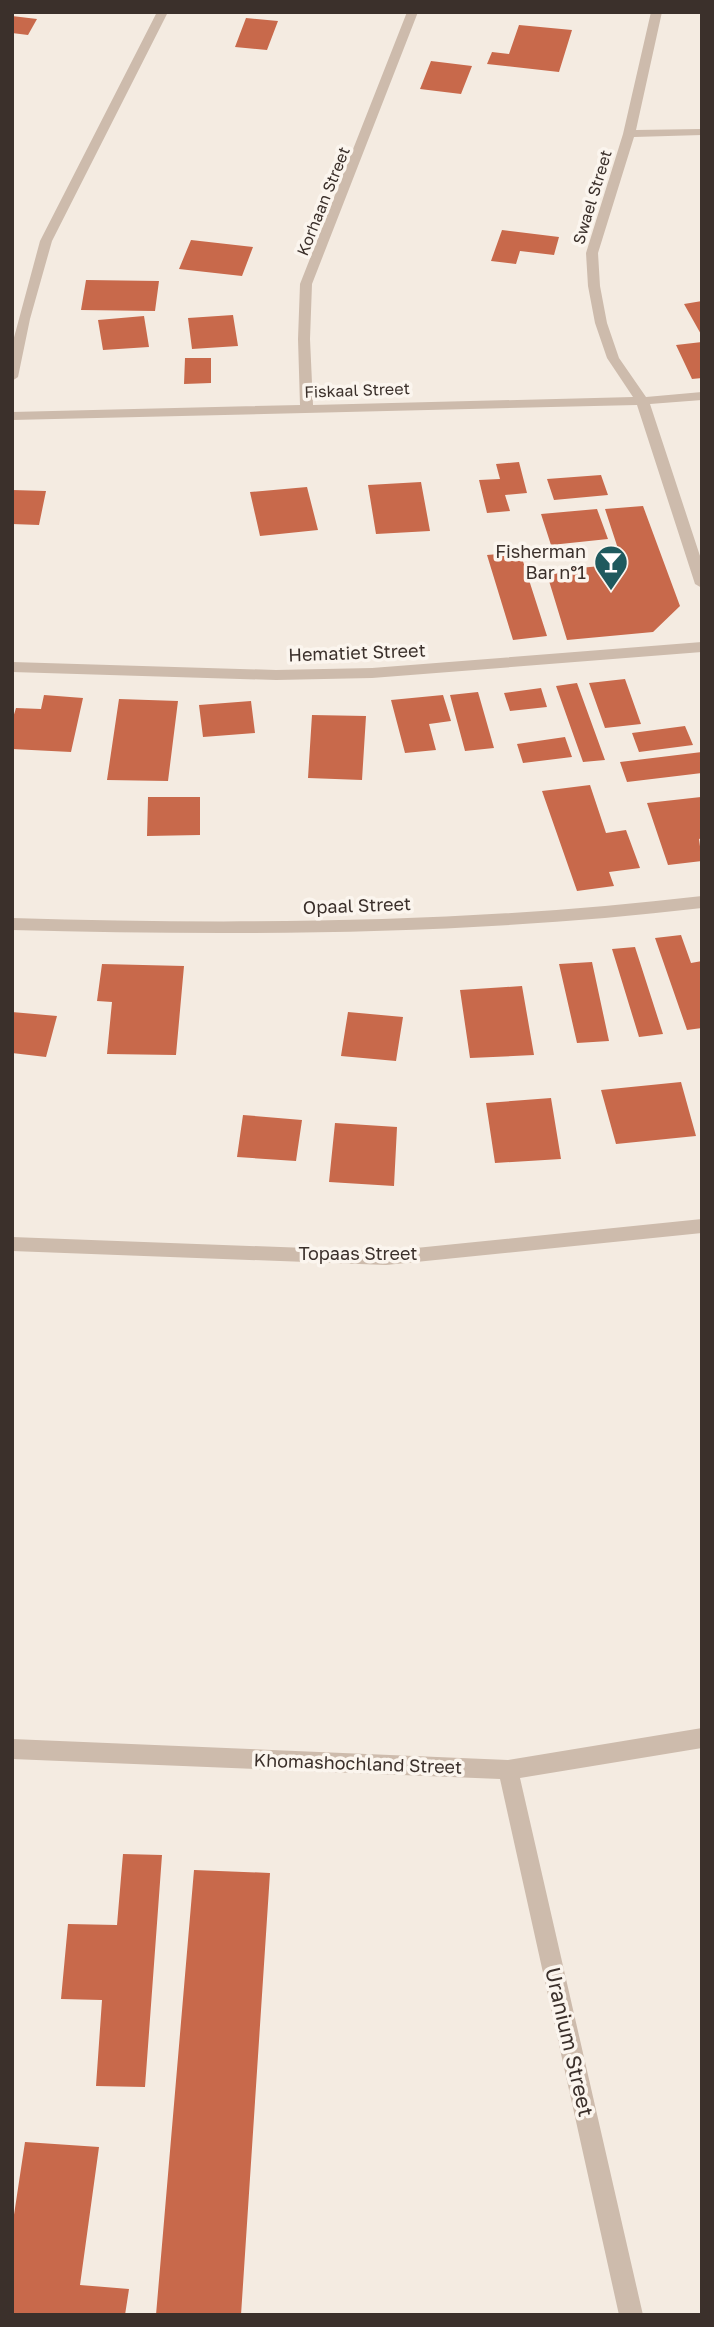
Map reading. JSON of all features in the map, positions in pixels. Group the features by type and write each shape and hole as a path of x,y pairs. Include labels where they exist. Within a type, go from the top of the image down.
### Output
{"street":[{"path":"12,377 24,319 46,242 163,12"},
{"name":"Korhaan Street","path":"307,409 304,339 306,284 413,12"},
{"name":"Swael Street","path":"657,12 629,134 592,253 594,286 601,323 612,358 642,401 702,584"},
{"path":"629,134 702,132"},
{"name":"Fiskaal Street","path":"12,416 642,401 702,396"},
{"name":"Hematiet Street","path":"12,667 276,675 372,673 702,647"},
{"name":"Opaal Street","path":"12,924 186,930 372,926 570,917 702,902"},
{"name":"Topaas Street","path":"12,1244 386,1258 702,1226"},
{"name":"Khomashochland Street","path":"12,1749 508,1770 702,1738"},
{"name":"Uranium Street","path":"508,1770 631,2315"}],"building":[{"path":"12,16 37,19 28,35 12,33"},
{"path":"246,18 278,21 267,50 235,47"},
{"path":"519,25 572,30 559,72 487,64 492,52 509,54"},
{"path":"431,61 472,66 461,94 420,89"},
{"path":"502,230 559,237 554,255 520,251 516,264 491,261"},
{"path":"191,240 253,247 242,276 179,269"},
{"path":"86,280 159,281 155,311 81,310"},
{"path":"702,301 702,336 684,304"},
{"path":"233,315 238,346 192,349 188,318"},
{"path":"144,316 149,347 103,350 98,320"},
{"path":"702,342 702,378 692,379 676,345"},
{"path":"185,358 211,358 211,383 184,384"},
{"path":"519,462 527,493 505,495 510,511 487,513 479,480 500,479 496,464"},
{"path":"601,475 608,495 554,500 547,479"},
{"path":"421,482 430,531 376,534 368,485"},
{"path":"307,487 318,530 260,536 250,492"},
{"path":"12,490 46,491 39,525 12,524"},
{"path":"643,506 680,606 653,632 567,640 546,571 623,564 605,509"},
{"path":"597,509 608,539 551,545 541,514"},
{"path":"520,552 547,636 513,640 487,555"},
{"path":"625,679 641,724 605,728 589,683"},
{"path":"577,683 605,760 583,762 556,686"},
{"path":"541,688 547,707 510,711 504,693"},
{"path":"478,692 494,748 465,751 450,695"},
{"path":"44,695 83,698 71,752 12,749 12,721 16,708 41,709"},
{"path":"443,695 451,721 429,724 436,750 405,753 391,700"},
{"path":"119,699 178,701 168,781 107,780"},
{"path":"251,701 255,733 203,737 199,705"},
{"path":"312,715 366,716 362,780 308,778"},
{"path":"685,726 693,745 639,752 632,733"},
{"path":"565,737 572,757 523,763 517,744"},
{"path":"702,752 702,773 627,782 620,762"},
{"path":"590,785 606,833 626,830 640,868 609,872 614,886 577,891 542,791"},
{"path":"148,797 200,797 200,835 147,836"},
{"path":"701,797 702,838 699,839 702,861 668,865 647,803"},
{"path":"681,935 691,963 702,961 702,1028 687,1030 655,938"},
{"path":"635,947 663,1034 639,1037 612,949"},
{"path":"592,962 609,1041 577,1043 559,964"},
{"path":"102,964 184,966 176,1055 107,1054 112,1002 97,1001"},
{"path":"522,986 534,1055 470,1058 460,990"},
{"path":"12,1012 57,1016 46,1057 12,1053"},
{"path":"348,1012 403,1017 396,1061 341,1056"},
{"path":"681,1082 696,1136 616,1144 601,1090"},
{"path":"551,1098 561,1159 495,1163 486,1103"},
{"path":"243,1115 302,1120 296,1161 237,1157"},
{"path":"335,1123 397,1127 394,1186 329,1182"},
{"path":"123,1854 162,1855 145,2087 96,2086 102,2000 61,1999 68,1924 117,1925"},
{"path":"194,1870 270,1873 241,2315 156,2315"},
{"path":"25,2142 99,2147 80,2285 129,2289 125,2315 12,2315 12,2228"}],"place":[{"name":"Fisherman Bar n°1","path":"611,592"}]}
